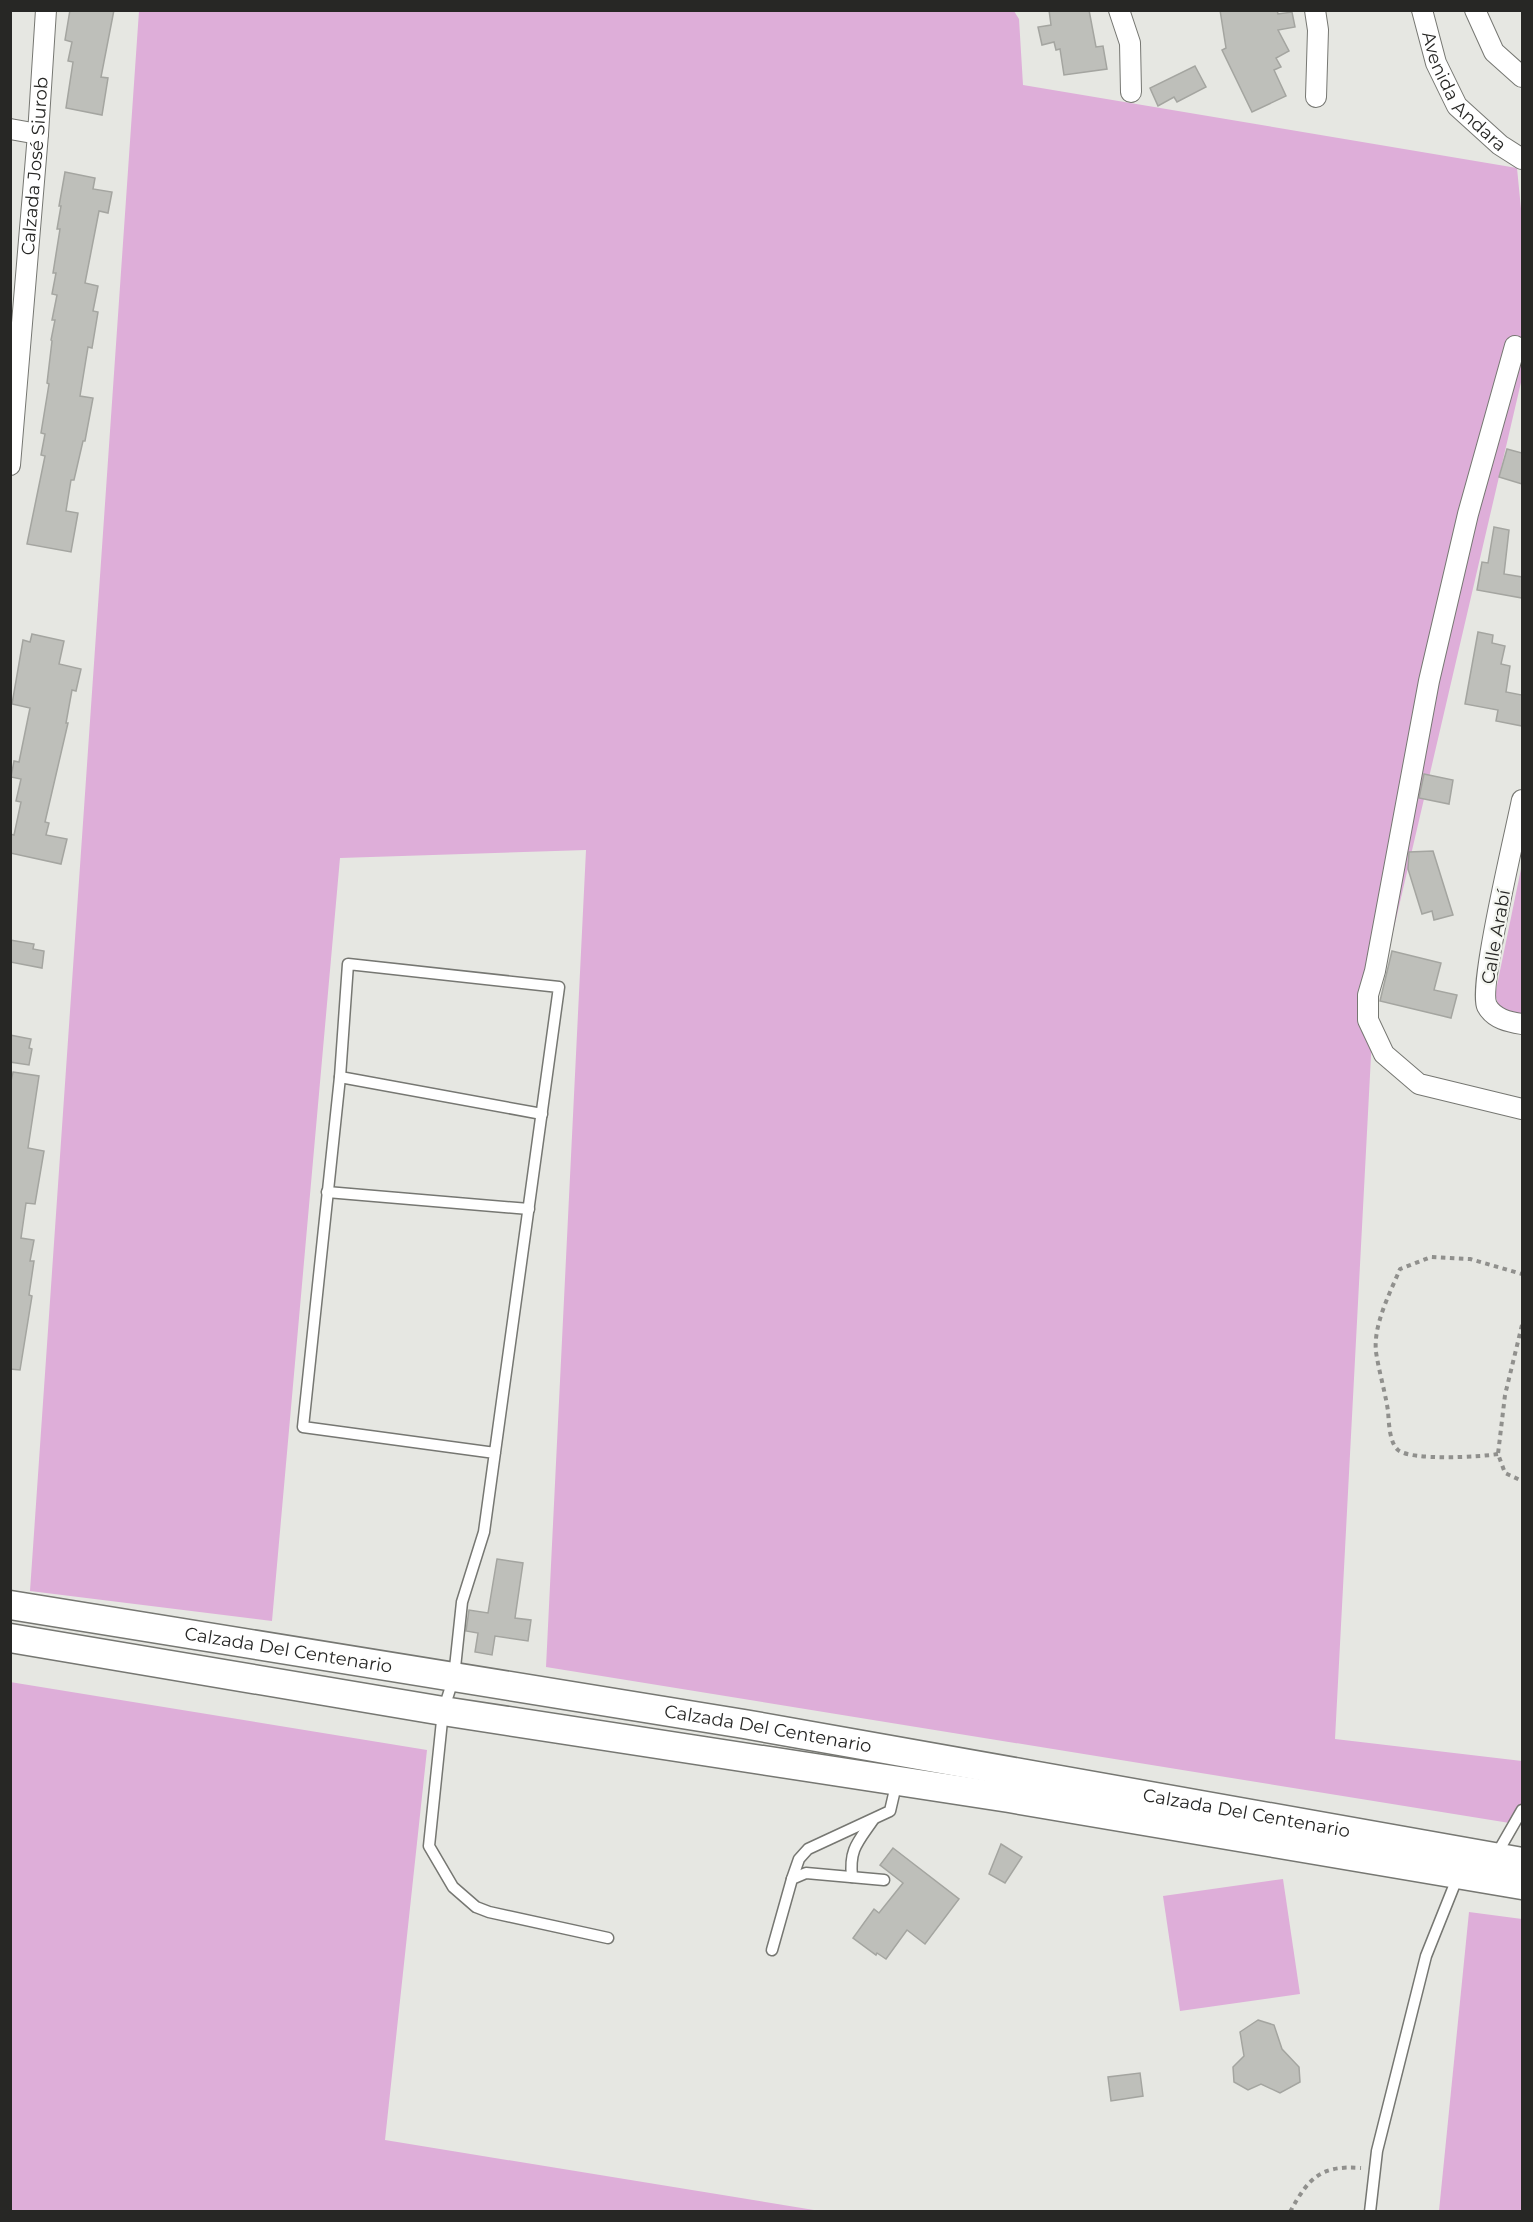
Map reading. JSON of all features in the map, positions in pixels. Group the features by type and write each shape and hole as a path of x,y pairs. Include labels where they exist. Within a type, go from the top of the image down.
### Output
{"main road":[{"name":"Calzada Del Centenario","path":"10,1605 744,1724 1491,1868 1522,1885"},
{"name":"Calzada Del Centenario","path":"10,1638 443,1711 1462,1863"},
{"name":"Calzada Del Centenario","path":"1491,1868 1522,1862"}],"street":[{"name":"Calzada José Siurob","path":"10,465 38,134 46,10"},
{"path":"1119,10 1130,43 1131,92"},
{"path":"1315,10 1318,30 1316,97"},
{"name":"Avenida Andara","path":"1422,10 1436,63 1457,106 1500,145 1522,159"},
{"path":"1475,10 1494,52 1522,77"},
{"path":"10,129 38,134"},
{"path":"1515,346 1468,514 1429,681 1375,971 1368,995 1368,1020 1384,1054 1419,1084 1522,1109"},
{"name":"Calle Arabí","path":"1522,800 1486,974 1486,1004 1494,1015 1508,1022 1522,1024"}],"lane":[{"path":"495,1453 303,1427 340,1077 348,964 560,987 484,1532 462,1602 454,1677 443,1711 429,1846 453,1887 476,1907 489,1912 608,1938"},
{"path":"340,1077 542,1114"},
{"path":"327,1192 529,1209"},
{"path":"772,1950 799,1859 808,1849 890,1811 897,1780"},
{"path":"1491,1868 1522,1810"},
{"path":"852,1877 850,1861 853,1849 873,1819"},
{"path":"1370,2211 1377,2151 1426,1956 1462,1863"},
{"path":"792,1878 806,1873 884,1880"}],"path":[{"path":"1498,1454 1479,1458 1408,1455 1397,1450 1392,1438 1385,1388 1376,1350 1381,1314 1400,1269 1431,1257 1470,1259 1522,1274"},
{"path":"1522,1325 1505,1395 1498,1454 1505,1473 1522,1481"},
{"path":"1290,2211 1301,2192 1321,2172 1340,2166 1375,2169"}],"shaded area":[{"path":"139,11 1014,11 1019,19 1023,85 1517,168 1522,219 1522,378 1373,1018 1335,1739 1522,1761 1522,1825 546,1667 586,850 340,858 272,1621 30,1591"},
{"path":"1522,864 1522,1017 1500,1009 1495,995"},
{"path":"10,1682 427,1750 385,2140 820,2211 11,2211"},
{"path":"1283,1879 1300,1994 1180,2011 1163,1896"},
{"path":"1469,1912 1522,1919 1522,2211 1439,2211"}],"building":[{"path":"70,10 114,10 101,77 108,78 102,115 66,108 73,62 68,61 72,42 65,40"},
{"path":"1049,10 1089,10 1096,47 1103,46 1107,69 1064,75 1060,49 1056,50 1054,42 1042,45 1038,27 1051,25"},
{"path":"1220,10 1277,10 1278,14 1292,12 1295,27 1278,30 1289,51 1276,58 1281,67 1274,70 1286,96 1252,112 1222,50 1226,48"},
{"path":"1195,66 1206,87 1177,102 1174,97 1158,106 1150,88"},
{"path":"65,172 95,178 93,189 112,192 108,213 99,211 85,283 98,286 93,311 98,312 92,348 88,347 80,396 93,398 85,441 83,441 74,480 71,480 66,511 78,513 71,552 27,544 45,456 41,455 45,434 41,433 49,384 47,383 51,340 55,320 52,320 57,295 52,294 56,273 53,273 60,229 57,229 61,206 59,206"},
{"path":"1507,449 1522,453 1522,484 1499,477"},
{"path":"1494,527 1509,530 1504,574 1522,577 1522,598 1477,590 1482,562 1488,563"},
{"path":"1478,632 1493,635 1492,643 1505,646 1501,664 1510,666 1506,692 1522,695 1522,726 1496,721 1498,710 1465,704"},
{"path":"32,634 64,641 59,664 81,669 76,691 72,690 66,723 68,723 45,822 49,823 46,835 67,839 61,864 10,853 10,834 14,835 21,802 16,801 21,779 11,777 14,761 19,762 30,708 12,704 23,640 30,642"},
{"path":"1424,774 1453,780 1449,804 1419,798"},
{"path":"1433,851 1453,915 1434,920 1432,911 1422,914 1408,869 1409,852"},
{"path":"10,940 34,944 33,949 44,951 42,968 10,962"},
{"path":"1392,951 1441,963 1434,990 1457,995 1451,1018 1380,1001"},
{"path":"10,1035 31,1039 29,1065 10,1062"},
{"path":"13,1072 39,1076 28,1148 44,1151 35,1204 26,1203 21,1238 34,1240 30,1261 34,1261 29,1295 32,1296 20,1370 10,1369 10,1085"},
{"path":"497,1559 523,1563 515,1618 531,1620 528,1641 495,1636 492,1655 475,1652 478,1633 466,1631 469,1610 488,1613"},
{"path":"1001,1844 1022,1857 1005,1883 989,1874"},
{"path":"893,1848 959,1899 925,1944 907,1930 886,1959 877,1953 876,1955 853,1938 874,1909 879,1913 903,1883 880,1865"},
{"path":"1258,2020 1274,2025 1282,2049 1299,2067 1300,2082 1280,2093 1261,2084 1248,2090 1234,2082 1233,2067 1244,2056 1240,2032"},
{"path":"1140,2073 1143,2096 1111,2101 1108,2077"}]}
